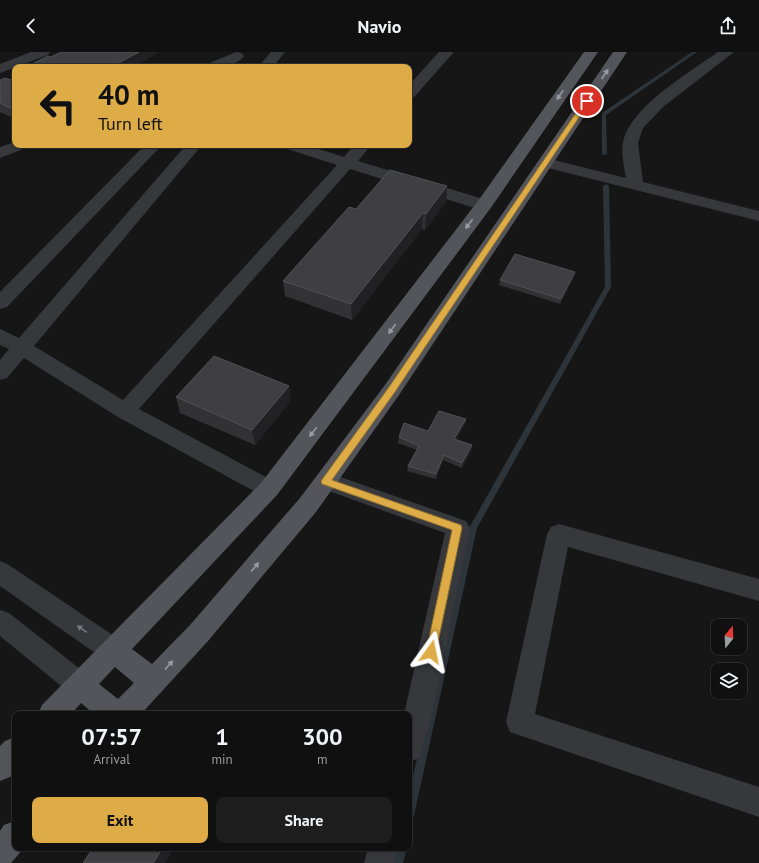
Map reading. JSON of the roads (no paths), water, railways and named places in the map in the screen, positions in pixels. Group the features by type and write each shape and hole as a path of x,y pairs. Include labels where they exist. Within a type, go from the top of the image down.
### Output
{"main road":[{"path":"55,711 269,489 484,205 591,52"},
{"path":"126,711 199,632 304,511 392,390 620,52"},
{"path":"114,651 154,682"},
{"path":"80,685 111,711"},
{"path":"0,767 12,755"},
{"path":"0,853 12,839"}],"street":[{"path":"22,64 43,52"},
{"path":"268,64 278,52"},
{"path":"412,91 447,52"},
{"path":"635,185 630,140 639,123 660,102 727,52"},
{"path":"218,64 239,54"},
{"path":"230,64 239,54"},
{"path":"2,75 12,69"},
{"path":"0,153 12,148"},
{"path":"0,374 191,148"},
{"path":"300,148 484,205"},
{"path":"125,411 361,148"},
{"path":"0,303 151,149 176,165"},
{"path":"546,162 759,216"},
{"path":"0,336 125,411 269,489"},
{"path":"326,481 458,528 412,737"},
{"path":"759,590 559,534 520,722 759,802"},
{"path":"0,572 114,651"},
{"path":"0,621 80,685"},
{"path":"379,863 382,851"}],"waterway":[{"path":"604,154 604,114 695,52"},
{"path":"412,802 473,528 608,287 606,186"},
{"path":"398,863 401,851"}]}
